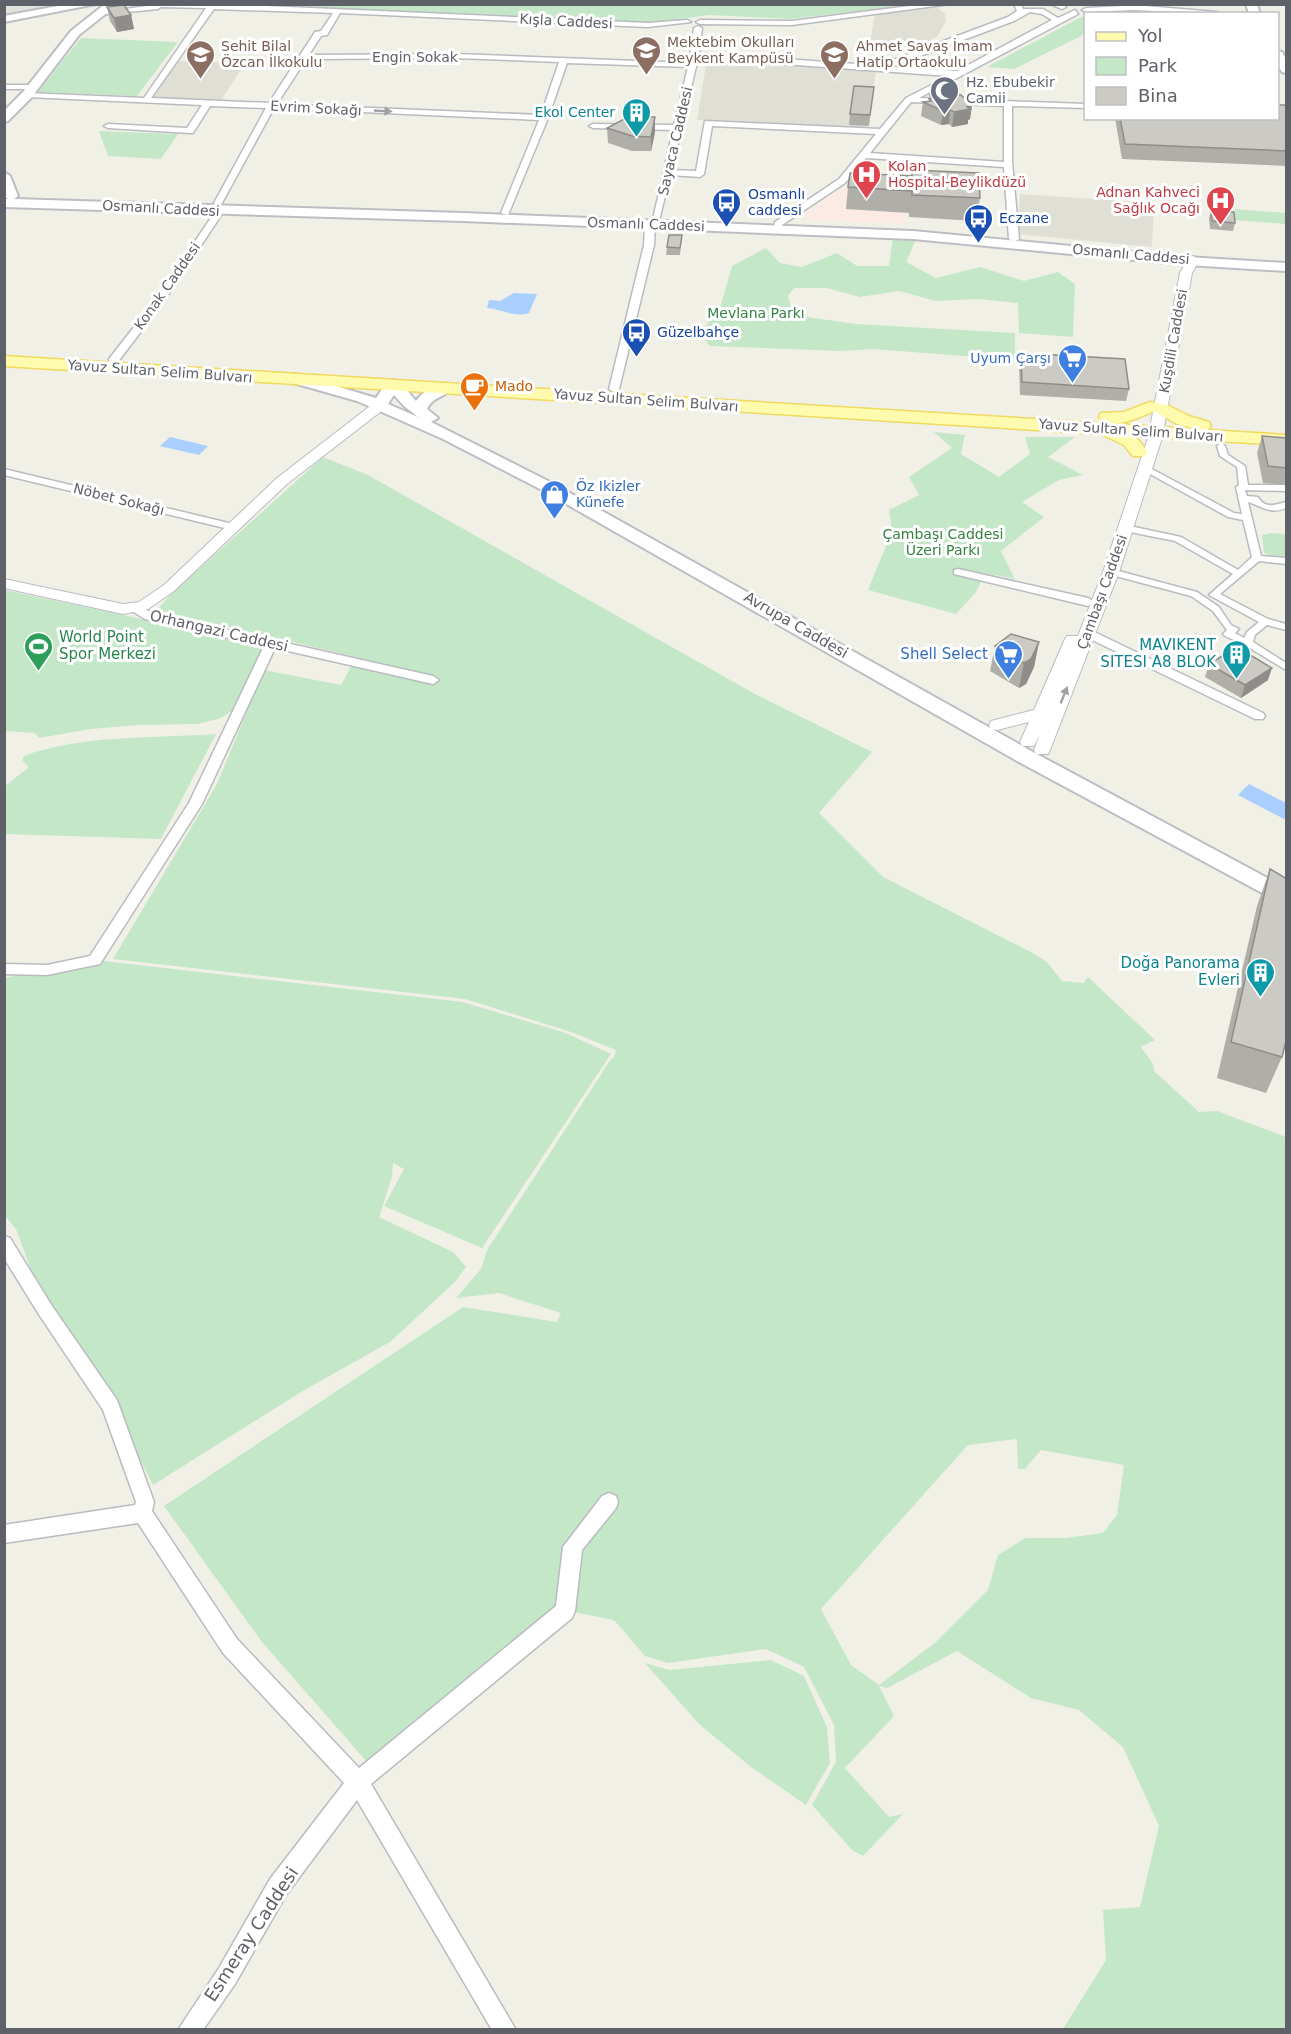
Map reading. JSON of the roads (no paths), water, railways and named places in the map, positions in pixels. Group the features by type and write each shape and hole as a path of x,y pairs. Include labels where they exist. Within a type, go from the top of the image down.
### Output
{"main road":[{"path":"4,118 30,91 75,33 113,4"},
{"path":"82,8 79,16 99,14"},
{"path":"4,19 82,8"},
{"path":"75,33 82,8"},
{"path":"1279,56 1287,70"},
{"path":"1279,67 1287,81"},
{"path":"4,176 8,200"},
{"name":"Osmanlı Caddesi","path":"8,200 463,217 653,221"},
{"name":"Osmanlı Caddesi","path":"220,208 505,213 1014,238 1287,267"},
{"name":"Osmanlı Caddesi","path":"798,227 1287,262"},
{"name":"Yavuz Sultan Selim Bulvarı","path":"4,355 1082,423"},
{"name":"Yavuz Sultan Selim Bulvarı","path":"4,361 295,379 394,381 445,388 619,394"},
{"name":"Avrupa Caddesi","path":"295,379 344,392 449,436 546,486 1032,750 1287,881"},
{"path":"379,406 394,381"},
{"name":"Avrupa Caddesi","path":"394,381 404,398 419,411 596,501 997,725 1032,750 1287,897"},
{"path":"419,411 419,407 426,398 445,388"},
{"path":"1082,423 1127,417 1150,432 1204,430"},
{"path":"1082,423 1118,435 1134,444 1150,432 1183,420 1204,430"},
{"name":"Yavuz Sultan Selim Bulvarı","path":"1204,430 1287,431"},
{"name":"Yavuz Sultan Selim Bulvarı","path":"1204,430 1287,440"}],"street":[{"path":"148,4 176,6"},
{"path":"699,25 792,22 946,4"},
{"path":"1053,4 1075,12"},
{"path":"1124,4 1134,8"},
{"path":"99,14 128,9 176,6"},
{"name":"Kışla Caddesi","path":"176,6 338,11 670,28 686,24 699,25"},
{"path":"146,100 211,7"},
{"path":"777,226 793,211 804,207 842,181 909,100 1075,12 1085,7 1189,12"},
{"path":"882,67 1011,19 1019,8 1032,9 1051,15 1056,20 1052,25"},
{"name":"Konak Caddesi","path":"113,361 159,302 220,208 326,35 324,33 338,11"},
{"name":"Sayaca Caddesi","path":"619,394 653,221 678,128 695,55 699,25"},
{"name":"Konak Caddesi","path":"220,208 271,106 318,34 324,33"},
{"path":"695,55 960,74"},
{"name":"Engin Sokak","path":"312,57 518,58 692,65"},
{"path":"505,213 544,118 564,60"},
{"name":"Evrim Sokağı","path":"4,87 146,100 544,118"},
{"path":"909,100 1084,106"},
{"path":"108,126 190,131 207,103"},
{"path":"1008,103 1008,165 1014,238"},
{"path":"666,172 700,174 708,123 881,132"},
{"path":"593,126 678,128"},
{"path":"864,155 1008,165"},
{"path":"798,227 798,217 804,207"},
{"name":"Kuşdili Caddesi","path":"1150,432 1185,256"},
{"path":"135,609 153,601 282,481 379,406"},
{"path":"1150,432 1231,515 1247,518"},
{"name":"Çambaşı Caddesi","path":"1032,750 1088,633 1125,528 1150,432"},
{"name":"Çambaşı Caddesi","path":"1032,750 1041,713 1088,602 1150,432"},
{"path":"1221,446 1224,456 1241,466 1244,486"},
{"name":"Nöbet Sokağı","path":"4,472 233,527"},
{"path":"1257,558 1240,488 1244,486 1287,488"},
{"path":"1255,499 1256,495 1263,492 1275,493 1286,497 1287,500"},
{"path":"1244,499 1255,499"},
{"path":"1255,499 1266,509 1280,509 1287,505"},
{"path":"1125,528 1178,539 1239,574"},
{"path":"1287,561 1257,558 1214,595 1264,621 1287,627"},
{"path":"958,572 1088,602"},
{"path":"1110,572 1194,594 1216,609 1224,622 1234,629 1228,634 1248,643 1287,667"},
{"name":"Orhangazi Caddesi","path":"4,584 123,609 135,609 149,616 433,680"},
{"path":"1248,643 1250,634 1264,621"},
{"path":"1088,633 1259,716"},
{"path":"4,969 47,970 95,960 195,804 271,643"},
{"path":"997,725 1041,713"},
{"path":"4,1243 111,1406 145,1502 142,1513 230,1646 358,1782 505,2030"},
{"name":"Esmeray Caddesi","path":"189,2030 226,1977 278,1887 358,1782 564,1611 573,1547 609,1502"},
{"path":"4,1534 142,1513"}],"water":[{"path":"514,293 537,294 529,313 513,314 487,308 489,300 500,301"},
{"path":"170,437 208,446 199,455 160,446"},
{"path":"1249,784 1286,803 1286,820 1238,795"}],"place":[{"name":"Mektebim Okulları Beykent Kampüsü","path":"646,76"},
{"name":"Şehit Bilal Özcan İlkokulu","path":"200,80"},
{"name":"Ahmet Savaş İmam Hatip Ortaokulu","path":"835,80"},
{"name":"Hz. Ebubekir Camii","path":"945,116"},
{"name":"Ekol Center","path":"636,138"},
{"name":"Kolan Hospital-Beylikdüzü","path":"867,200"},
{"name":"Adnan Kahveci Sağlık Ocağı","path":"1221,226"},
{"name":"Osmanlı caddesi","path":"727,228"},
{"name":"Eczane","path":"978,244"},
{"name":"Güzelbahçe","path":"636,358"},
{"name":"Uyum Çarşı","path":"1072,384"},
{"name":"Mado","path":"474,412"},
{"name":"Öz Ikizler Künefe","path":"555,520"},
{"name":"World Point Spor Merkezi","path":"38,672"},
{"name":"Shell Select","path":"1009,680"},
{"name":"MAVIKENT SITESI A8 BLOK","path":"1237,680"},
{"name":"Doğa Panorama Evleri","path":"1261,998"}],"park label":[{"name":"Mevlana Parkı","path":"756,313"},
{"name":"Çambaşı Caddesi Üzeri Parkı","path":"943,542"}]}
